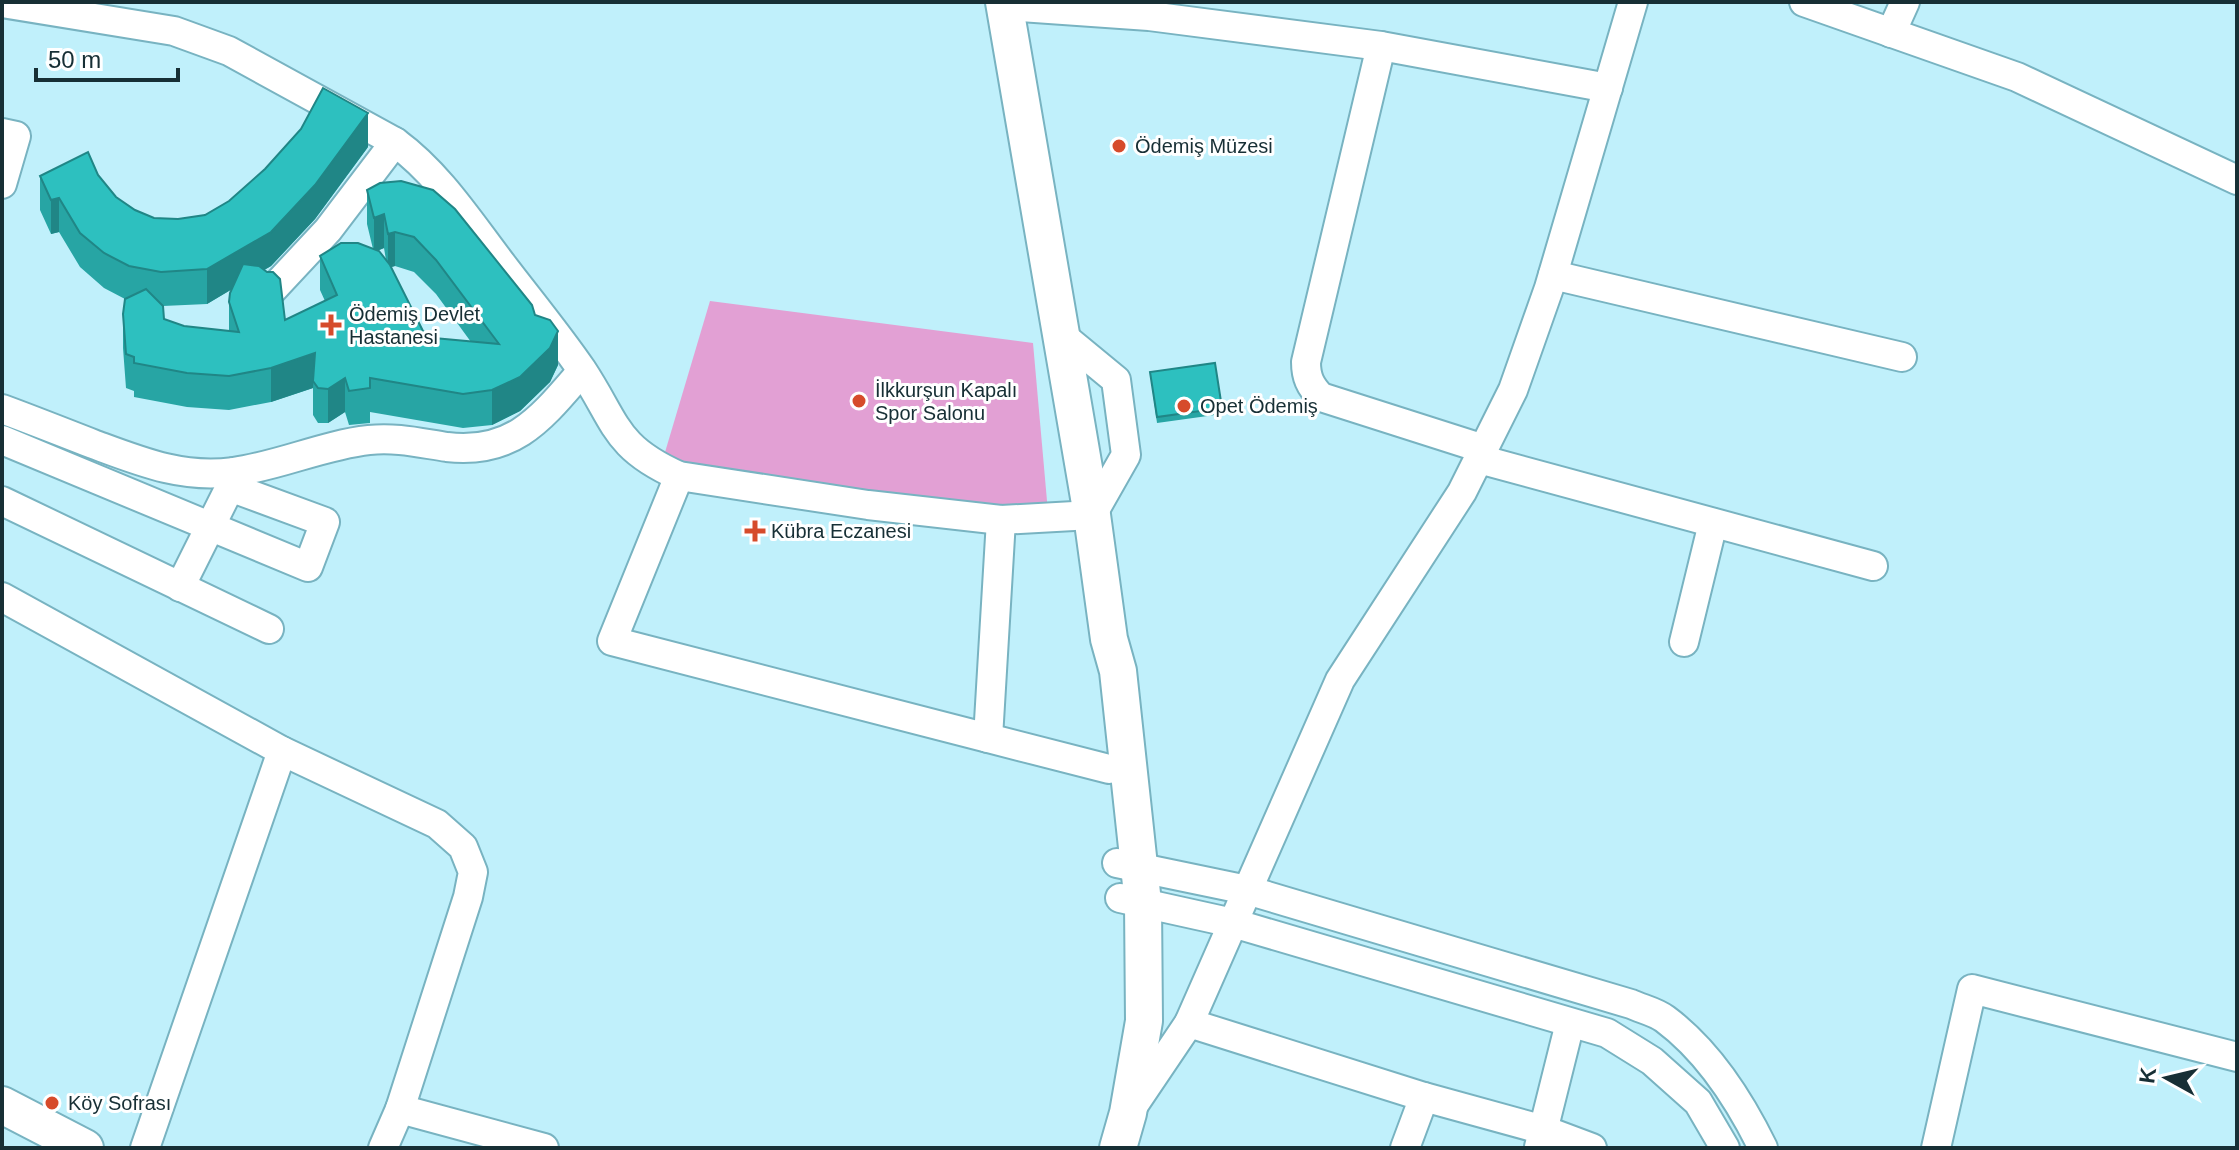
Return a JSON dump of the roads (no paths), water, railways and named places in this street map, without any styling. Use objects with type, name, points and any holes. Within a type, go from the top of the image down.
[{"type":"main road","points":[[1004,4],[1092,515],[1109,639],[1118,671],[1130,883],[1144,1021],[1128,1113],[1118,1148]]},
{"type":"main road","points":[[1096,1148],[1109,1103],[1121,1007],[1130,883],[1109,769],[1101,678],[1109,639]]},
{"type":"main road","points":[[2,1105],[85,1148]]},
{"type":"street","points":[[1128,1113],[1189,1023],[1340,680],[1462,492],[1513,390],[1553,275],[1633,2]]},
{"type":"street","points":[[1804,2],[2017,77],[2237,180]]},
{"type":"street","points":[[1891,33],[1905,2]]},
{"type":"street","points":[[2,3],[174,31],[203,41],[229,51],[395,142],[420,161],[441,184],[582,371],[618,433],[633,450],[654,465],[679,476],[868,505],[1001,520],[1092,515],[1126,455],[1116,380],[1059,333]]},
{"type":"street","points":[[1004,4],[1149,16],[1381,46],[1608,88]]},
{"type":"street","points":[[1381,46],[1306,362],[1309,382],[1321,397],[1481,454],[1713,523],[1873,566]]},
{"type":"street","points":[[2,133],[16,136],[2,184]]},
{"type":"street","points":[[272,290],[328,230],[395,142]]},
{"type":"street","points":[[1553,275],[1902,357]]},
{"type":"street","points":[[180,587],[232,480],[366,440],[399,439],[461,448],[491,444],[536,423],[582,371]]},
{"type":"street","points":[[2,409],[155,467],[232,480],[325,522],[308,567],[2,440]]},
{"type":"street","points":[[679,476],[612,641],[1109,769]]},
{"type":"street","points":[[2,501],[269,629]]},
{"type":"street","points":[[988,738],[1001,520]]},
{"type":"street","points":[[1684,642],[1713,523]]},
{"type":"street","points":[[2,597],[282,751],[437,824],[463,847],[473,872],[468,897],[400,1109],[383,1148]]},
{"type":"street","points":[[145,1148],[282,751]]},
{"type":"street","points":[[1130,883],[1247,890],[1617,999],[1664,1018],[1701,1052],[1719,1075],[1763,1148]]},
{"type":"street","points":[[1130,883],[1233,923],[1607,1033],[1652,1061],[1698,1102],[1725,1148]]},
{"type":"street","points":[[1936,1148],[1972,989],[2237,1057]]},
{"type":"street","points":[[1189,1023],[1424,1097],[1542,1139],[1592,1148]]},
{"type":"street","points":[[1542,1139],[1570,1023]]},
{"type":"street","points":[[1405,1148],[1424,1097]]},
{"type":"street","points":[[400,1109],[544,1148]]},
{"type":"place","name":"Ödemiş Müzesi","points":[[1119,146]]},
{"type":"place","name":"Ödemiş Devlet Hastanesi","points":[[331,325]]},
{"type":"place","name":"İlkkurşun Kapalı Spor Salonu","points":[[859,401]]},
{"type":"place","name":"Opet Ödemiş","points":[[1184,406]]},
{"type":"place","name":"Kübra Eczanesi","points":[[755,531]]},
{"type":"place","name":"Köy Sofrası","points":[[52,1103]]}]
